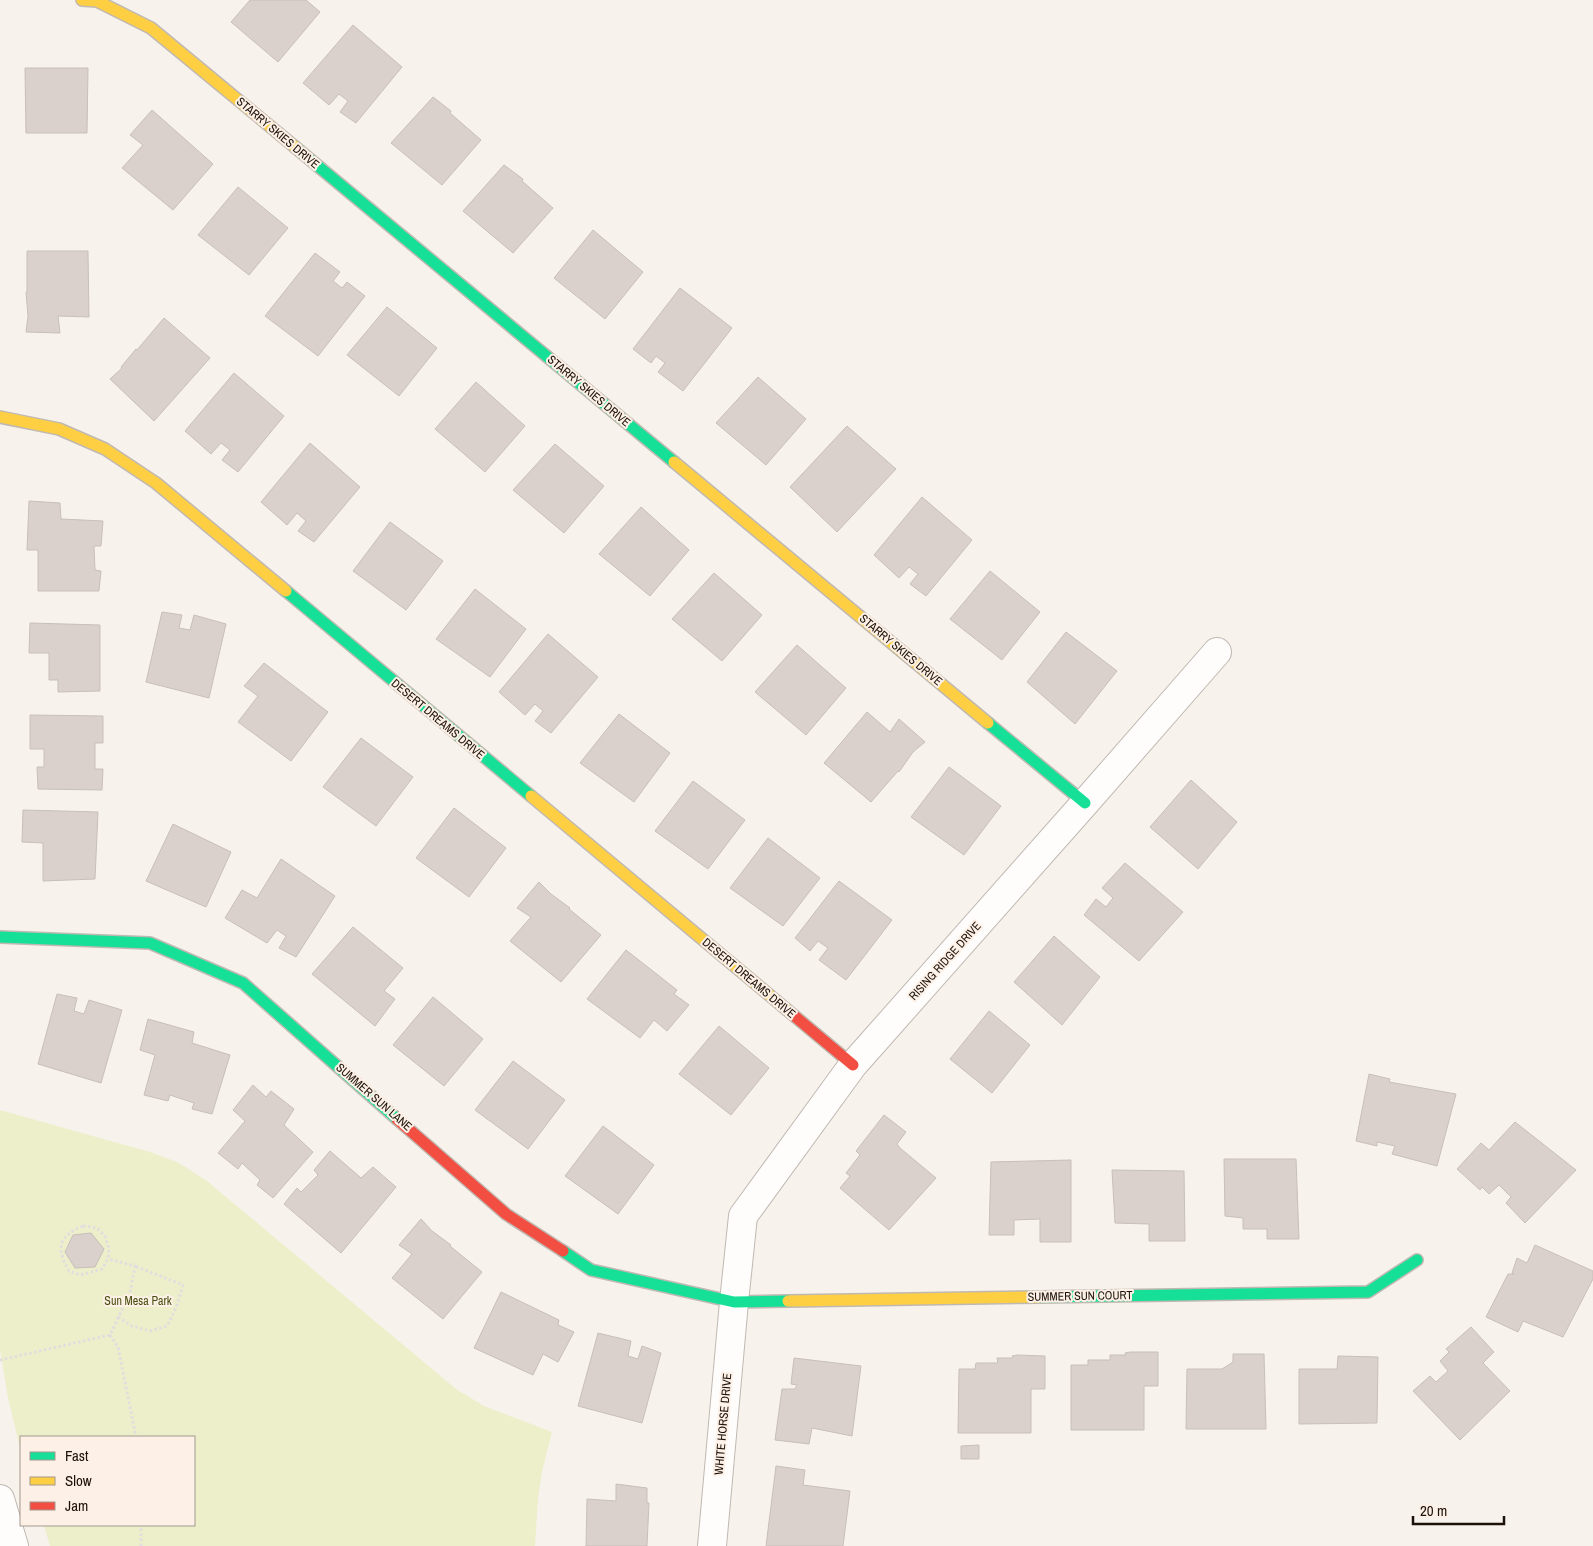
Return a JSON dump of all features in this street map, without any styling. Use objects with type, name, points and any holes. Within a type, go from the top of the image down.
[{"type":"street","name":"STARRY SKIES DRIVE","points":[[82,0],[97,1],[152,28],[1085,803]]},
{"type":"street","name":"DESERT DREAMS DRIVE","points":[[0,417],[59,429],[105,449],[156,483],[852,1065]]},
{"type":"street","name":"RISING RIDGE DRIVE","points":[[734,1302],[743,1216],[852,1065],[1217,652]]},
{"type":"street","name":"SUMMER SUN LANE","points":[[0,937],[150,943],[243,983],[506,1214],[591,1270],[734,1302]]},
{"type":"street","name":"SUMMER SUN COURT","points":[[734,1302],[1368,1292],[1417,1260]]},
{"type":"street","name":"WHITE HORSE DRIVE","points":[[712,1546],[734,1302]]},
{"type":"street","points":[[0,1499],[14,1546]]},
{"type":"path","points":[[83,1226],[97,1228],[106,1236],[109,1249],[108,1260],[102,1269],[80,1274],[69,1271],[62,1258],[61,1243],[70,1231],[83,1226]]},
{"type":"path","points":[[108,1260],[135,1266],[183,1284],[176,1308],[166,1326],[150,1331],[132,1326],[118,1317]]},
{"type":"path","points":[[110,1335],[130,1292],[135,1266]]},
{"type":"path","points":[[0,1360],[110,1335]]},
{"type":"path","points":[[110,1335],[118,1347],[136,1436]]},
{"type":"path","points":[[142,1526],[142,1546]]},
{"type":"green space","name":"Sun Mesa Park","points":[[0,1110],[150,1152],[179,1163],[207,1181],[456,1389],[484,1406],[552,1432],[542,1472],[535,1546],[50,1546],[44,1526],[195,1526],[195,1436],[20,1436],[20,1448],[8,1398],[0,1350]]},
{"type":"building","points":[[250,0],[306,0],[320,12],[278,62],[231,22]]},
{"type":"building","points":[[353,25],[402,67],[356,123],[340,112],[348,101],[339,94],[329,105],[303,83]]},
{"type":"building","points":[[25,68],[88,68],[87,133],[26,133]]},
{"type":"building","points":[[433,97],[451,111],[450,113],[481,140],[442,185],[391,143]]},
{"type":"building","points":[[152,110],[213,164],[173,210],[122,168],[143,145],[130,135]]},
{"type":"building","points":[[504,165],[523,179],[522,181],[553,208],[513,253],[463,211]]},
{"type":"building","points":[[238,187],[288,228],[249,275],[198,235]]},
{"type":"building","points":[[593,230],[643,272],[605,319],[554,278]]},
{"type":"building","points":[[27,251],[88,251],[89,317],[58,316],[60,333],[26,332],[28,316],[26,292]]},
{"type":"building","points":[[315,253],[340,272],[333,281],[342,288],[347,282],[365,296],[318,356],[265,316]]},
{"type":"building","points":[[680,288],[732,328],[683,391],[658,372],[665,363],[656,356],[651,363],[633,349]]},
{"type":"building","points":[[387,307],[437,348],[399,396],[347,355]]},
{"type":"building","points":[[164,318],[210,358],[154,421],[110,379],[122,368],[136,349]]},
{"type":"building","points":[[234,373],[284,416],[238,472],[222,460],[230,450],[221,443],[211,454],[185,431]]},
{"type":"building","points":[[758,377],[806,419],[766,465],[716,423]]},
{"type":"building","points":[[476,382],[525,426],[485,472],[435,429]]},
{"type":"building","points":[[847,426],[896,469],[837,532],[790,487]]},
{"type":"building","points":[[310,443],[360,487],[314,542],[298,531],[306,521],[297,513],[287,525],[261,502]]},
{"type":"building","points":[[555,444],[604,486],[564,533],[513,490]]},
{"type":"building","points":[[922,497],[972,540],[926,596],[910,584],[918,574],[909,567],[899,578],[874,555]]},
{"type":"building","points":[[29,501],[60,503],[61,519],[103,521],[101,546],[94,546],[95,570],[101,571],[99,591],[38,591],[38,550],[27,550]]},
{"type":"building","points":[[641,507],[689,550],[650,596],[599,554]]},
{"type":"building","points":[[390,522],[443,561],[406,610],[353,571]]},
{"type":"building","points":[[990,571],[1040,612],[1002,660],[950,619]]},
{"type":"building","points":[[714,573],[762,615],[722,661],[672,619]]},
{"type":"building","points":[[475,589],[526,629],[490,677],[436,639]]},
{"type":"building","points":[[162,612],[182,615],[179,628],[190,630],[194,615],[226,624],[209,698],[146,682]]},
{"type":"building","points":[[30,623],[100,625],[100,691],[58,692],[58,680],[49,680],[49,653],[29,653]]},
{"type":"building","points":[[1066,632],[1117,671],[1075,724],[1027,682]]},
{"type":"building","points":[[548,634],[598,677],[551,733],[535,721],[543,711],[535,704],[525,715],[499,692]]},
{"type":"building","points":[[797,645],[846,688],[806,735],[755,692]]},
{"type":"building","points":[[264,663],[328,712],[291,761],[238,722],[258,696],[244,686]]},
{"type":"building","points":[[867,712],[890,732],[899,719],[925,742],[913,752],[899,772],[871,802],[824,763]]},
{"type":"building","points":[[619,714],[670,753],[634,802],[580,763]]},
{"type":"building","points":[[30,715],[103,716],[103,743],[95,743],[95,769],[103,769],[102,790],[38,789],[37,767],[44,767],[44,749],[30,749]]},
{"type":"building","points":[[361,738],[413,777],[376,826],[323,787]]},
{"type":"building","points":[[949,767],[1001,806],[964,855],[911,817]]},
{"type":"building","points":[[1191,780],[1237,822],[1198,869],[1150,827]]},
{"type":"building","points":[[693,781],[745,820],[708,869],[655,831]]},
{"type":"building","points":[[454,808],[506,848],[469,897],[416,858]]},
{"type":"building","points":[[23,810],[98,812],[95,879],[43,881],[43,843],[22,842]]},
{"type":"building","points":[[173,824],[231,852],[206,907],[146,881]]},
{"type":"building","points":[[768,838],[820,878],[783,926],[730,888]]},
{"type":"building","points":[[281,859],[335,896],[296,957],[279,948],[286,936],[277,930],[267,943],[225,918],[242,890],[257,898]]},
{"type":"building","points":[[1125,863],[1183,912],[1139,961],[1084,915],[1096,899],[1106,907],[1113,898],[1102,888]]},
{"type":"building","points":[[839,881],[892,920],[846,980],[819,960],[828,948],[818,941],[810,951],[795,938]]},
{"type":"building","points":[[539,882],[601,935],[561,982],[510,941],[531,917],[517,908]]},
{"type":"building","points":[[353,927],[403,968],[384,991],[395,999],[375,1026],[312,974]]},
{"type":"building","points":[[1054,936],[1100,977],[1062,1025],[1014,982]]},
{"type":"building","points":[[626,950],[677,990],[674,994],[689,1005],[667,1031],[654,1020],[640,1038],[587,999]]},
{"type":"building","points":[[57,994],[77,998],[74,1011],[84,1014],[89,1000],[122,1010],[101,1083],[38,1064]]},
{"type":"building","points":[[433,997],[483,1039],[444,1086],[393,1045]]},
{"type":"building","points":[[989,1011],[1030,1045],[992,1093],[950,1059]]},
{"type":"building","points":[[148,1019],[194,1032],[192,1043],[230,1055],[212,1114],[192,1109],[194,1103],[170,1095],[168,1101],[144,1095],[155,1055],[140,1050]]},
{"type":"building","points":[[719,1026],[769,1068],[731,1115],[679,1074]]},
{"type":"building","points":[[513,1061],[565,1100],[528,1149],[475,1110]]},
{"type":"building","points":[[1369,1074],[1390,1079],[1389,1082],[1456,1094],[1437,1166],[1392,1154],[1395,1146],[1377,1142],[1377,1146],[1356,1141]]},
{"type":"building","points":[[253,1085],[266,1097],[271,1091],[294,1109],[284,1125],[313,1152],[273,1198],[257,1185],[260,1180],[242,1163],[238,1169],[218,1153],[245,1121],[233,1110]]},
{"type":"building","points":[[884,1115],[906,1132],[897,1144],[900,1148],[936,1178],[889,1230],[840,1188],[850,1176],[846,1173],[860,1155],[856,1151]]},
{"type":"building","points":[[1515,1122],[1576,1170],[1525,1223],[1506,1203],[1511,1197],[1499,1185],[1489,1194],[1482,1187],[1480,1190],[1457,1169],[1481,1143],[1489,1150]]},
{"type":"building","points":[[603,1126],[654,1165],[618,1214],[565,1176]]},
{"type":"building","points":[[330,1151],[361,1178],[373,1167],[396,1187],[341,1253],[284,1204],[297,1188],[301,1192],[318,1175],[314,1170]]},
{"type":"building","points":[[1224,1159],[1296,1159],[1299,1239],[1267,1239],[1267,1229],[1243,1229],[1243,1218],[1225,1216]]},
{"type":"building","points":[[1071,1160],[1071,1242],[1040,1242],[1040,1219],[1014,1220],[1014,1235],[989,1235],[991,1162]]},
{"type":"building","points":[[1112,1170],[1184,1171],[1185,1241],[1149,1241],[1149,1224],[1115,1223]]},
{"type":"building","points":[[421,1219],[432,1231],[482,1272],[443,1319],[392,1278],[412,1254],[399,1245]]},
{"type":"building","points":[[91,1233],[104,1249],[95,1267],[75,1268],[65,1252],[73,1235]]},
{"type":"building","points":[[1535,1245],[1593,1271],[1593,1279],[1563,1337],[1523,1321],[1518,1332],[1486,1317],[1508,1274],[1514,1274],[1512,1273],[1517,1258],[1527,1263]]},
{"type":"building","points":[[501,1292],[559,1320],[558,1325],[574,1332],[558,1362],[543,1354],[533,1375],[474,1348]]},
{"type":"building","points":[[1471,1327],[1494,1352],[1483,1363],[1510,1391],[1460,1440],[1413,1391],[1430,1376],[1436,1382],[1448,1371],[1440,1361],[1449,1352],[1446,1349]]},
{"type":"building","points":[[598,1333],[631,1341],[628,1356],[638,1359],[642,1346],[661,1353],[642,1423],[578,1406]]},
{"type":"building","points":[[1158,1352],[1158,1386],[1144,1386],[1144,1430],[1071,1430],[1071,1365],[1088,1365],[1088,1360],[1110,1360],[1110,1355],[1126,1355],[1125,1353]]},
{"type":"building","points":[[1233,1354],[1264,1354],[1266,1429],[1186,1429],[1187,1369],[1222,1369],[1233,1362]]},
{"type":"building","points":[[1012,1356],[1045,1356],[1045,1389],[1031,1389],[1031,1433],[958,1433],[959,1369],[975,1369],[976,1363],[998,1363],[997,1358],[1013,1358]]},
{"type":"building","points":[[1338,1356],[1378,1357],[1377,1423],[1299,1424],[1299,1369],[1337,1369]]},
{"type":"building","points":[[794,1358],[861,1366],[852,1436],[812,1428],[809,1444],[775,1440],[782,1389],[795,1389],[797,1385],[791,1384]]},
{"type":"building","points":[[979,1445],[979,1459],[961,1459],[961,1446]]},
{"type":"building","points":[[776,1466],[805,1470],[803,1485],[850,1491],[843,1546],[766,1546]]},
{"type":"building","points":[[616,1484],[647,1488],[647,1503],[649,1503],[647,1546],[586,1546],[587,1499],[616,1501]]},
{"type":"traffic: fast","points":[[295,147],[674,462]]},
{"type":"traffic: fast","points":[[286,591],[531,796]]},
{"type":"traffic: fast","points":[[988,723],[1085,803]]},
{"type":"traffic: fast","points":[[0,937],[150,943],[243,983],[397,1119]]},
{"type":"traffic: fast","points":[[563,1251],[591,1270],[734,1302],[788,1301]]},
{"type":"traffic: fast","points":[[1039,1297],[1368,1292],[1417,1260]]},
{"type":"traffic: slow","points":[[82,0],[97,1],[151,28],[295,147]]},
{"type":"traffic: slow","points":[[0,417],[59,429],[105,449],[156,483],[286,591]]},
{"type":"traffic: slow","points":[[674,462],[988,723]]},
{"type":"traffic: slow","points":[[531,796],[792,1014]]},
{"type":"traffic: slow","points":[[788,1301],[1039,1297]]},
{"type":"traffic: jam","points":[[792,1014],[853,1065]]},
{"type":"traffic: jam","points":[[397,1119],[506,1214],[563,1251]]}]
